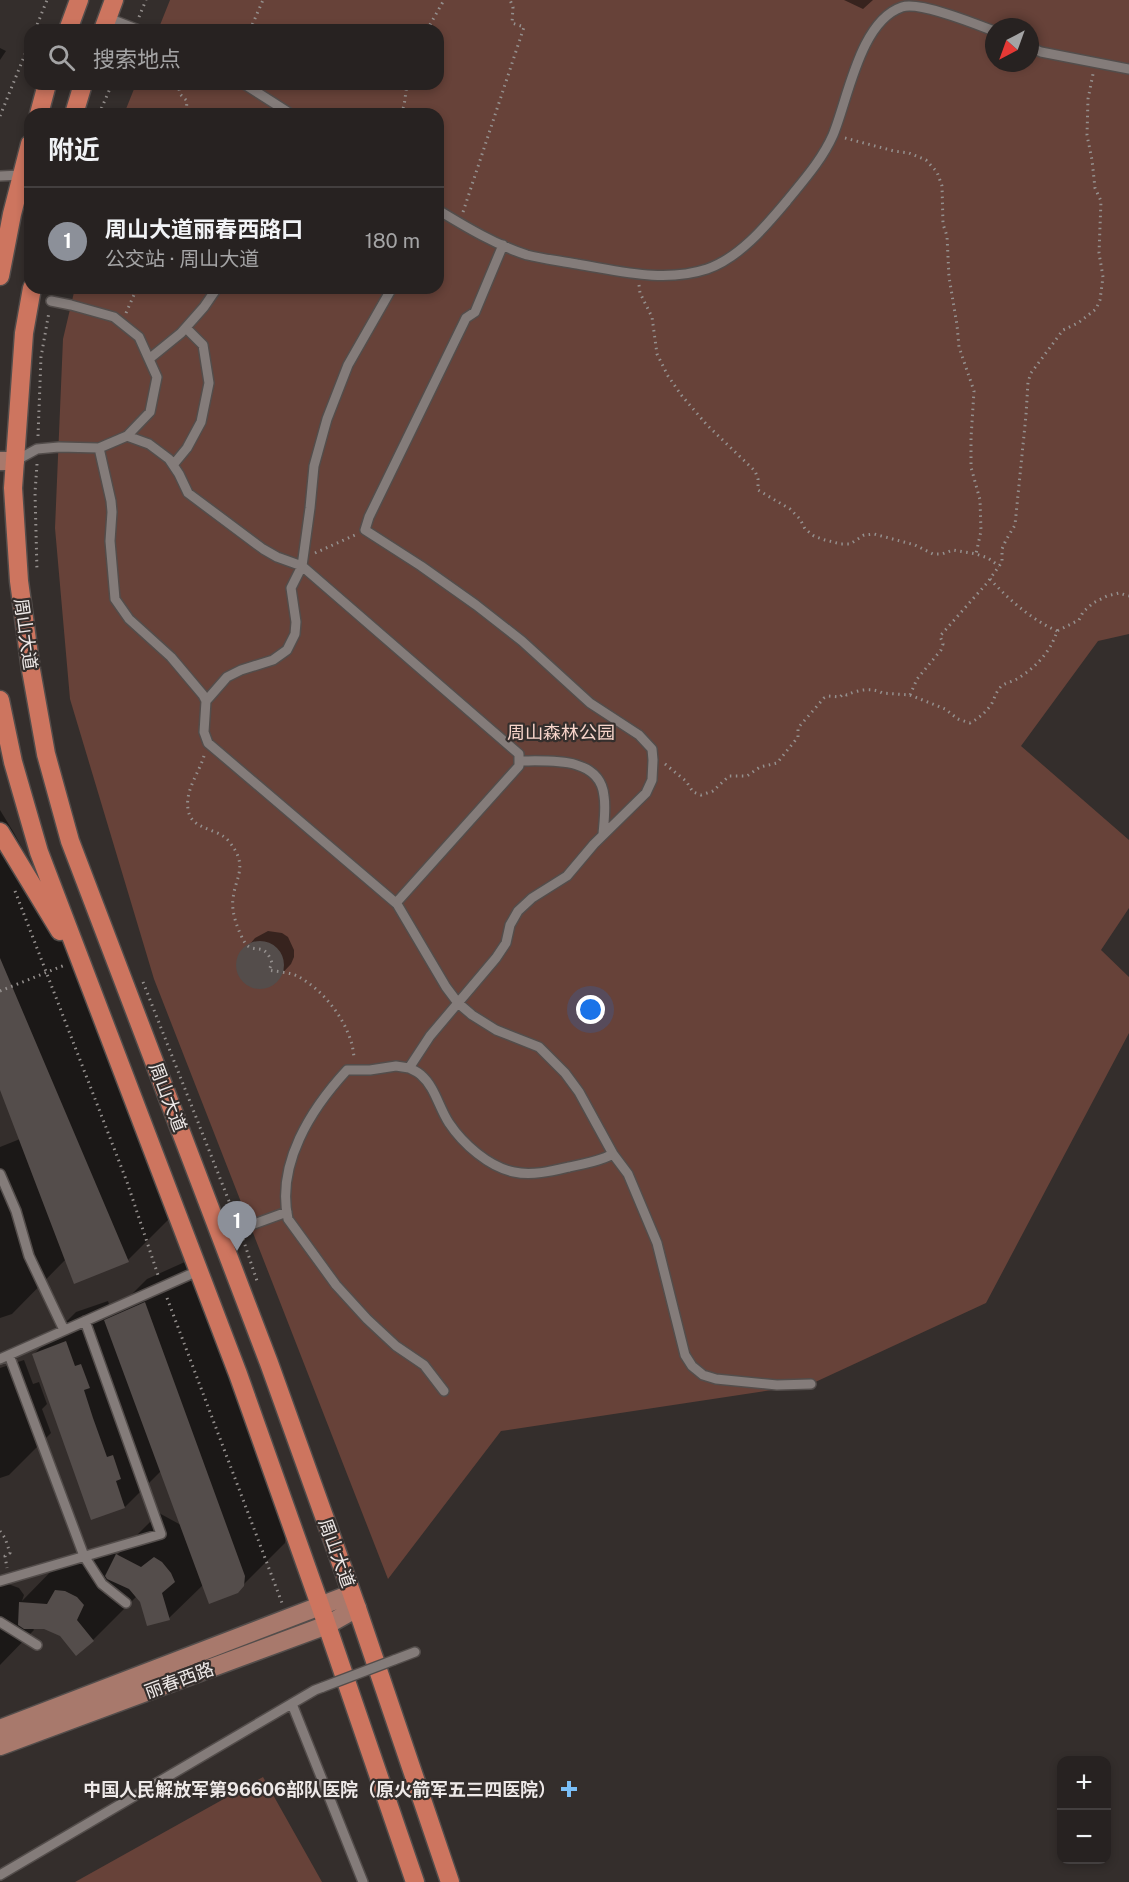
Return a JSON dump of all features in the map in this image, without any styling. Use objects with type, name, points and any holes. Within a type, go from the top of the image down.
[{"type":"main road","points":[[70,24],[79,0]]},
{"type":"main road","points":[[105,24],[114,0]]},
{"type":"main road","points":[[41,108],[45,90]]},
{"type":"main road","points":[[76,108],[80,90]]},
{"type":"main road","points":[[0,276],[24,165]]},
{"type":"main road","points":[[0,209],[21,175]]},
{"type":"main road","name":"周山大道","points":[[31,294],[8,461],[7,487],[31,670],[46,754],[70,841],[269,1363],[354,1601],[450,1882]]},
{"type":"main road","name":"周山大道","points":[[0,699],[13,762],[39,852],[242,1385],[415,1882]]},
{"type":"main road","points":[[0,832],[81,965]]},
{"type":"main road","name":"丽春西路","points":[[0,1728],[320,1605],[354,1601]]},
{"type":"main road","name":"丽春西路","points":[[0,1746],[327,1624],[354,1601]]},
{"type":"lane","points":[[444,213],[503,245],[529,255],[640,275],[680,276],[709,268],[734,254],[756,235],[820,160],[834,132],[852,76],[867,42],[886,16],[904,6],[940,11],[985,27]]},
{"type":"lane","points":[[1039,51],[1129,69]]},
{"type":"lane","points":[[252,90],[275,108]]},
{"type":"lane","points":[[0,176],[21,175]]},
{"type":"lane","points":[[409,1068],[429,1036],[485,973],[506,943],[510,925],[518,911],[532,898],[567,876],[603,834],[646,793],[652,780],[652,749],[639,735],[590,703],[522,641],[476,605],[421,566],[364,530],[466,318],[475,312],[503,245]]},
{"type":"lane","points":[[149,359],[186,328],[213,294]]},
{"type":"lane","points":[[389,294],[348,365],[327,419],[314,466],[302,566],[291,588],[296,622],[295,634],[286,650],[273,660],[227,677],[206,701],[204,732],[207,743],[396,903],[458,1003],[496,1030],[539,1047],[552,1058],[579,1092],[613,1154],[628,1174],[657,1243],[685,1355],[692,1366],[703,1375],[716,1378],[777,1385],[811,1384]]},
{"type":"lane","points":[[8,461],[37,449],[99,448],[127,436],[150,412],[157,377],[139,337],[114,317],[51,301]]},
{"type":"lane","points":[[173,465],[188,448],[201,422],[209,382],[203,345],[186,328]]},
{"type":"lane","points":[[127,436],[149,444],[169,459],[188,493],[263,549],[302,566],[519,754],[519,766],[396,903]]},
{"type":"lane","points":[[99,448],[111,501],[110,541],[115,599],[129,619],[171,657],[206,701]]},
{"type":"lane","points":[[519,761],[556,761],[584,767],[600,782],[604,796],[603,834]]},
{"type":"lane","points":[[444,1391],[423,1365],[396,1346],[336,1285],[288,1219],[288,1179],[294,1151],[306,1124],[334,1084],[347,1070],[370,1070],[396,1066],[409,1068],[421,1074],[449,1124],[463,1140],[500,1168],[515,1173],[531,1173],[580,1165],[613,1154]]},
{"type":"lane","points":[[0,1174],[16,1210],[29,1256],[64,1330]]},
{"type":"lane","points":[[240,1229],[287,1212]]},
{"type":"lane","points":[[126,1603],[102,1584],[84,1556],[4,1357],[198,1271]]},
{"type":"lane","points":[[0,1581],[161,1534],[85,1321]]},
{"type":"lane","points":[[0,1622],[37,1645]]},
{"type":"lane","points":[[0,1875],[323,1687],[415,1652]]},
{"type":"lane","points":[[292,1704],[363,1882]]},
{"type":"path","points":[[37,24],[47,0]]},
{"type":"path","points":[[139,24],[146,0]]},
{"type":"path","points":[[253,24],[263,0]]},
{"type":"path","points":[[430,24],[444,0]]},
{"type":"path","points":[[460,222],[524,27],[512,23],[513,7],[510,0]]},
{"type":"path","points":[[0,116],[24,57]]},
{"type":"path","points":[[910,695],[917,680],[941,650],[944,644],[940,636],[1002,562],[1005,540],[1015,525],[1028,382],[1031,373],[1063,330],[1078,323],[1096,309],[1100,300],[1103,277],[1099,253],[1101,201],[1095,188],[1086,119],[1096,63]]},
{"type":"path","points":[[102,108],[109,90]]},
{"type":"path","points":[[179,90],[187,101],[186,108]]},
{"type":"path","points":[[403,108],[406,90]]},
{"type":"path","points":[[834,132],[852,140],[909,153],[926,160],[937,172],[942,186],[943,224],[947,236],[949,277],[959,347],[974,392],[971,467],[980,500],[981,531],[976,554]]},
{"type":"path","points":[[640,275],[639,293],[652,317],[657,354],[661,365],[682,396],[707,425],[755,471],[758,490],[790,509],[800,519],[805,529],[814,536],[841,544],[850,544],[864,535],[874,534],[915,545],[933,554],[942,555],[953,550],[976,554],[988,558],[999,566]]},
{"type":"path","points":[[122,323],[134,294]]},
{"type":"path","points":[[37,573],[35,493],[41,357],[51,301]]},
{"type":"path","points":[[302,566],[309,556],[364,530]]},
{"type":"path","points":[[989,578],[1003,594],[1028,615],[1057,631]]},
{"type":"path","points":[[652,749],[667,766],[686,781],[693,792],[700,795],[713,791],[729,776],[747,776],[760,766],[777,764],[798,737],[798,728],[828,696],[840,697],[843,694],[870,689],[882,693],[910,695],[945,709],[958,719],[970,723],[982,716],[1003,685],[1018,679],[1046,654],[1057,631],[1079,620],[1083,612],[1093,603],[1107,596],[1119,593],[1129,596]]},
{"type":"path","points":[[207,743],[204,759],[190,790],[188,809],[193,820],[223,836],[234,849],[241,865],[233,899],[233,912],[238,928],[247,945],[269,954],[272,963],[269,970],[296,976],[325,997],[339,1015],[347,1033],[354,1054],[354,1069]]},
{"type":"path","points":[[12,883],[128,1182],[162,1287],[288,1618]]},
{"type":"path","points":[[0,991],[47,972],[81,965]]},
{"type":"path","points":[[141,976],[240,1229],[259,1286]]},
{"type":"path","points":[[0,1531],[10,1553],[5,1556],[8,1570],[0,1573]]},
{"type":"green space","name":"周山森林公园","points":[[170,0],[1129,0],[1129,634],[1098,641],[1021,746],[1129,840],[1129,908],[1101,950],[1129,977],[1129,1033],[986,1303],[811,1384],[501,1431],[388,1579],[154,979],[70,699],[55,528],[63,339],[74,294],[444,294],[444,108],[126,108],[134,90],[444,90],[444,24],[160,24]]},
{"type":"green space","points":[[263,1777],[322,1882],[75,1882]]},
{"type":"building","points":[[260,941],[277,948],[284,965],[277,982],[260,989],[243,982],[236,965],[243,948]]},
{"type":"building","points":[[0,958],[129,1262],[74,1284],[0,1090]]},
{"type":"building","points":[[145,1302],[245,1576],[244,1586],[238,1593],[209,1604],[104,1320]]},
{"type":"building","points":[[66,1341],[75,1366],[81,1364],[90,1388],[84,1390],[93,1418],[107,1457],[113,1455],[121,1479],[116,1481],[125,1508],[91,1520],[32,1354]]},
{"type":"building","points":[[116,1554],[141,1567],[154,1557],[162,1562],[171,1573],[175,1582],[162,1593],[170,1620],[147,1626],[140,1602],[129,1589],[107,1579],[105,1576]]},
{"type":"building","points":[[55,1590],[65,1591],[77,1597],[84,1605],[77,1620],[94,1641],[76,1656],[60,1636],[44,1629],[24,1629],[18,1625],[19,1602],[47,1604]]},
{"type":"place","name":"周山大道丽春西路口","points":[[237,1251]]},
{"type":"place","name":"中国人民解放军第96606部队医院（原火箭军五三四医院）","points":[[569,1789]]}]
